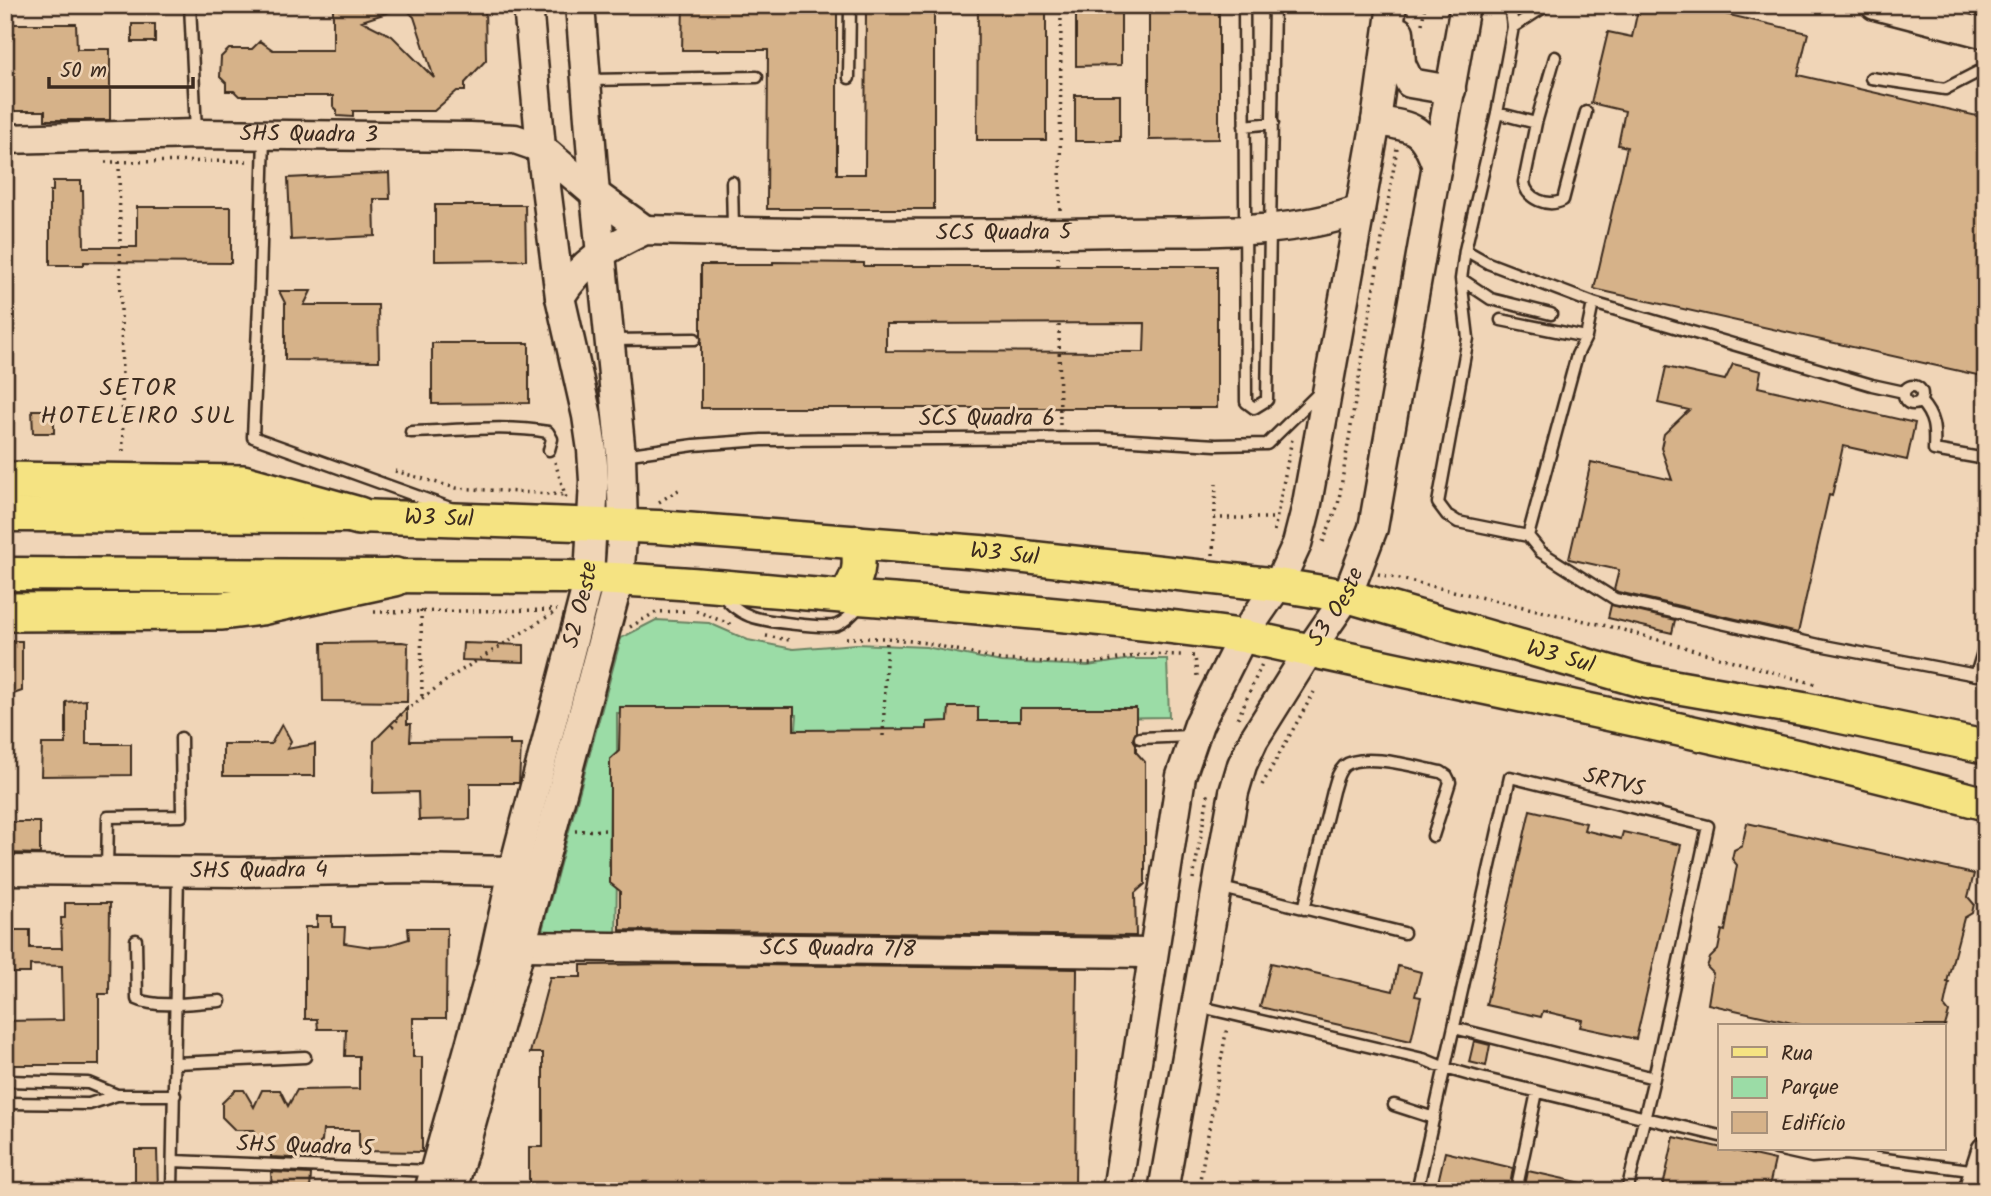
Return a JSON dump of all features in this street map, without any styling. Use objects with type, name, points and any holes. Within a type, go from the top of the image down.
[{"type":"highway","points":[[5,481],[243,484],[359,516]]},
{"type":"highway","points":[[5,611],[222,611],[261,606],[395,577]]},
{"type":"main road","name":"S2 Oeste","points":[[439,1184],[521,946],[591,578],[588,518],[594,481],[587,416],[560,297],[541,148],[528,5]]},
{"type":"main road","name":"S2 Oeste","points":[[580,5],[595,194],[621,455],[588,518]]},
{"type":"main road","points":[[1393,5],[1399,33],[1401,64],[1410,83],[1451,90]]},
{"type":"main road","points":[[1117,1191],[1181,776],[1195,736],[1243,636],[1278,585],[1297,544],[1306,509],[1376,121],[1393,5]]},
{"type":"main road","name":"S3 Oeste","points":[[1163,1191],[1234,792],[1242,765],[1254,739],[1353,583],[1373,528],[1465,5]]},
{"type":"main road","points":[[1875,5],[1986,34]]},
{"type":"main road","points":[[1376,121],[1401,124],[1421,134],[1430,146],[1437,167]]},
{"type":"main road","name":"SHS Quadra 3","points":[[5,139],[196,134],[264,148],[470,137],[515,139],[541,148],[595,194]]},
{"type":"main road","points":[[595,194],[645,230]]},
{"type":"main road","name":"SCS Quadra 5","points":[[560,297],[579,272],[602,251],[645,230],[1058,233],[1258,229],[1311,224],[1360,210]]},
{"type":"main road","name":"W3 Sul","points":[[5,515],[359,516],[485,520],[588,518],[981,552],[1278,585],[1353,583],[1642,681],[1803,709],[1986,747]]},
{"type":"main road","points":[[856,597],[856,579],[860,567],[857,542]]},
{"type":"main road","name":"W3 Sul","points":[[5,574],[591,578],[713,584],[991,607],[1243,636],[1722,739],[1985,802]]},
{"type":"main road","name":"S2 Oeste","points":[[439,1184],[513,871],[591,578]]},
{"type":"main road","points":[[1722,739],[1719,732],[1721,724],[1728,715],[1735,712],[1803,709]]},
{"type":"main road","name":"SHS Quadra 4","points":[[5,870],[513,871]]},
{"type":"main road","name":"SCS Quadra 7/8","points":[[521,946],[1153,953]]},
{"type":"lane","points":[[190,5],[196,134]]},
{"type":"lane","points":[[849,78],[850,5]]},
{"type":"lane","points":[[1244,5],[1244,125],[1258,229],[1267,400],[1254,408],[1246,402],[1258,229],[1273,123],[1274,5]]},
{"type":"lane","points":[[1510,5],[1513,27],[1461,279],[1468,338],[1438,503],[1447,516],[1458,522],[1528,536],[1541,552],[1615,599],[1819,645],[1976,675],[1986,642]]},
{"type":"lane","points":[[1513,27],[1547,5]]},
{"type":"lane","points":[[1555,57],[1536,123],[1524,182],[1525,192],[1531,198],[1556,203],[1563,200],[1586,112]]},
{"type":"lane","points":[[1871,78],[1945,89],[1980,71],[1986,72]]},
{"type":"lane","points":[[586,80],[757,77]]},
{"type":"lane","points":[[1497,113],[1536,123]]},
{"type":"lane","points":[[1244,125],[1273,123]]},
{"type":"lane","points":[[264,148],[253,437],[485,520]]},
{"type":"lane","points":[[732,182],[733,232]]},
{"type":"lane","points":[[1465,250],[1488,263],[1593,303],[1872,385],[1905,392],[1908,387],[1917,386],[1922,393],[1920,401],[1930,412],[1935,427],[1934,450],[1986,459]]},
{"type":"lane","points":[[1461,279],[1491,299],[1551,314]]},
{"type":"lane","points":[[1528,536],[1577,355],[1586,337],[1593,303]]},
{"type":"lane","points":[[1501,320],[1586,337]]},
{"type":"lane","points":[[610,340],[695,339]]},
{"type":"lane","name":"SCS Quadra 6","points":[[621,455],[694,445],[762,440],[1060,438],[1267,444],[1297,412],[1329,384]]},
{"type":"lane","points":[[411,432],[514,429],[541,431],[548,432],[552,439],[549,450]]},
{"type":"lane","points":[[1140,738],[1195,736]]},
{"type":"lane","points":[[107,870],[108,817],[182,816],[181,738]]},
{"type":"lane","points":[[1304,909],[1333,791],[1339,773],[1347,764],[1361,760],[1385,762],[1441,772],[1447,776],[1450,782],[1433,836]]},
{"type":"lane","name":"SRTVS","points":[[1417,1191],[1510,777],[1709,826],[1627,1191]]},
{"type":"lane","points":[[172,1191],[178,872]]},
{"type":"lane","points":[[1218,887],[1404,933]]},
{"type":"lane","points":[[136,940],[137,999],[143,1002],[176,1003],[220,1001]]},
{"type":"lane","points":[[1197,1006],[1423,1059],[1445,1068],[1537,1092],[1718,1136]]},
{"type":"lane","points":[[1454,1028],[1654,1078]]},
{"type":"lane","points":[[176,1063],[305,1057]]},
{"type":"lane","points":[[5,1082],[88,1083],[117,1095]]},
{"type":"lane","points":[[1516,1191],[1537,1092]]},
{"type":"lane","points":[[5,1103],[89,1104],[117,1095],[175,1095]]},
{"type":"lane","points":[[1394,1105],[1434,1118]]},
{"type":"lane","points":[[1780,1150],[1812,1157],[1846,1154],[1979,1171]]},
{"type":"lane","name":"SHS Quadra 5","points":[[173,1161],[439,1184]]},
{"type":"path","points":[[1058,233],[1061,5]]},
{"type":"path","points":[[94,162],[264,148]]},
{"type":"path","points":[[119,162],[123,467]]},
{"type":"path","points":[[1059,325],[1060,438]]},
{"type":"path","points":[[549,450],[588,518]]},
{"type":"path","points":[[387,469],[456,488],[588,518]]},
{"type":"path","points":[[1212,578],[1216,484]]},
{"type":"path","points":[[1214,518],[1277,518]]},
{"type":"path","points":[[392,727],[403,712],[454,675],[550,617],[591,578]]},
{"type":"path","points":[[1353,583],[1616,628],[1828,687]]},
{"type":"path","points":[[421,610],[422,698]]},
{"type":"path","points":[[883,736],[887,638],[926,643],[1001,660],[1089,664],[1146,654],[1195,656],[1197,677]]},
{"type":"path","points":[[1256,794],[1314,692]]},
{"type":"path","points":[[1198,1191],[1227,1027],[1231,1025],[1233,1014]]},
{"type":"green space","points":[[656,620],[709,623],[748,640],[793,649],[856,644],[926,647],[1001,662],[1088,666],[1131,659],[1167,659],[1169,717],[1026,719],[1009,741],[808,737],[796,728],[797,715],[617,713],[617,770],[610,780],[609,866],[617,874],[616,942],[539,942],[621,638]]},
{"type":"building","points":[[333,5],[402,5],[485,5],[486,60],[465,83],[465,91],[457,91],[434,111],[353,111],[353,117],[337,116],[333,96],[239,96],[234,91],[226,91],[226,83],[220,77],[221,57],[229,49],[252,49],[260,41],[273,50],[333,50]],"holes":[[[402,5],[414,17],[434,78],[392,36],[362,21],[402,8]]]},
{"type":"building","points":[[683,5],[837,5],[837,174],[865,174],[866,5],[934,5],[934,209],[767,209],[768,50],[682,50]]},
{"type":"building","points":[[978,5],[1046,5],[1046,140],[977,140]]},
{"type":"building","points":[[1076,5],[1121,5],[1121,65],[1076,66]]},
{"type":"building","points":[[1149,5],[1219,5],[1219,139],[1149,140]]},
{"type":"building","points":[[1639,5],[1686,5],[1808,33],[1798,75],[1986,118],[1986,377],[1594,289],[1627,147],[1618,145],[1625,111],[1591,103],[1608,32],[1632,37]]},
{"type":"building","points":[[13,24],[76,24],[77,49],[110,49],[110,120],[45,120],[45,111],[5,111],[5,40],[13,40]]},
{"type":"building","points":[[132,24],[155,24],[155,42],[132,42]]},
{"type":"building","points":[[1075,95],[1120,95],[1120,141],[1075,141]]},
{"type":"building","points":[[389,173],[390,199],[374,199],[375,236],[291,240],[288,178]]},
{"type":"building","points":[[53,181],[81,181],[84,247],[137,247],[137,207],[231,207],[231,263],[84,262],[84,265],[50,265],[50,191],[53,191]]},
{"type":"building","points":[[435,205],[525,205],[526,260],[435,261]]},
{"type":"building","points":[[773,262],[864,263],[864,266],[1217,266],[1217,408],[701,408],[701,265],[773,265]],"holes":[[[1145,323],[1144,352],[886,351],[886,324]]]},
{"type":"building","points":[[279,291],[311,291],[304,305],[378,305],[379,361],[285,360],[285,303]]},
{"type":"building","points":[[432,343],[529,343],[529,403],[432,404]]},
{"type":"building","points":[[1733,364],[1761,371],[1758,387],[1915,423],[1907,460],[1843,446],[1832,496],[1829,495],[1798,633],[1618,592],[1614,590],[1619,570],[1569,559],[1591,462],[1672,480],[1661,448],[1664,434],[1689,410],[1658,403],[1666,367],[1725,380]]},
{"type":"building","points":[[32,410],[54,410],[54,433],[33,433]]},
{"type":"building","points":[[1611,605],[1675,620],[1672,633],[1608,618]]},
{"type":"building","points":[[5,641],[22,641],[22,691],[5,697]]},
{"type":"building","points":[[322,643],[408,643],[407,702],[323,701]]},
{"type":"building","points":[[463,643],[524,645],[524,662],[462,660]]},
{"type":"building","points":[[86,700],[86,744],[131,744],[131,775],[41,776],[42,744],[66,744],[66,702]]},
{"type":"building","points":[[620,707],[794,707],[794,730],[927,729],[927,722],[948,721],[949,707],[978,707],[978,721],[1020,721],[1020,708],[1136,708],[1136,732],[1133,739],[1136,752],[1145,762],[1145,884],[1135,893],[1136,936],[620,930],[620,891],[610,883],[610,759],[619,751]]},
{"type":"building","points":[[407,708],[407,724],[411,724],[410,741],[510,740],[510,745],[521,745],[519,783],[470,783],[470,819],[419,820],[418,792],[373,793],[374,741]]},
{"type":"building","points":[[282,724],[291,741],[287,749],[315,744],[315,776],[223,776],[223,744],[271,744]]},
{"type":"building","points":[[1530,810],[1586,823],[1584,830],[1621,839],[1623,832],[1681,845],[1636,1039],[1580,1027],[1582,1020],[1543,1011],[1541,1017],[1486,1005]]},
{"type":"building","points":[[5,822],[40,822],[40,854],[5,853]]},
{"type":"building","points":[[1747,823],[1974,874],[1968,897],[1974,904],[1972,913],[1964,918],[1947,982],[1944,1006],[1949,1012],[1946,1024],[1797,1024],[1708,1004],[1713,973],[1707,967],[1710,958],[1718,950],[1722,930],[1725,931],[1737,865],[1732,859],[1734,850],[1742,846]]},
{"type":"building","points":[[65,903],[110,903],[109,994],[99,994],[99,1065],[5,1065],[5,1021],[63,1020],[62,966],[30,965],[30,973],[5,973],[5,930],[30,930],[30,948],[62,948],[61,918],[65,918]]},
{"type":"building","points":[[317,916],[332,916],[332,927],[345,927],[344,943],[371,947],[386,946],[409,939],[408,928],[447,928],[446,1018],[413,1018],[413,1057],[422,1057],[422,1152],[359,1151],[359,1130],[323,1130],[322,1141],[311,1153],[311,1159],[271,1157],[271,1142],[254,1142],[254,1130],[235,1130],[222,1117],[222,1103],[235,1090],[244,1090],[254,1107],[262,1090],[280,1090],[288,1106],[297,1090],[359,1089],[359,1056],[345,1056],[346,1029],[318,1029],[317,1019],[305,1019],[305,927],[317,927]]},
{"type":"building","points":[[1271,963],[1393,991],[1398,966],[1421,972],[1415,996],[1421,997],[1411,1041],[1260,1007]]},
{"type":"building","points":[[581,965],[1077,969],[1075,1191],[529,1191],[529,1147],[543,1147],[543,1053],[530,1053],[550,977],[581,977]]},
{"type":"building","points":[[1474,1041],[1490,1045],[1486,1066],[1469,1062]]},
{"type":"building","points":[[1674,1137],[1718,1147],[1718,1150],[1731,1150],[1775,1160],[1768,1191],[1662,1191]]},
{"type":"building","points":[[135,1150],[157,1150],[158,1191],[135,1191]]},
{"type":"building","points":[[1445,1152],[1513,1168],[1509,1191],[1436,1191]]},
{"type":"building","points":[[1528,1171],[1587,1184],[1586,1191],[1524,1191]]},
{"type":"building","points":[[271,1172],[311,1174],[310,1191],[272,1191]]},
{"type":"district","name":"SETOR HOTELEIRO SUL","points":[[139,402]]}]
